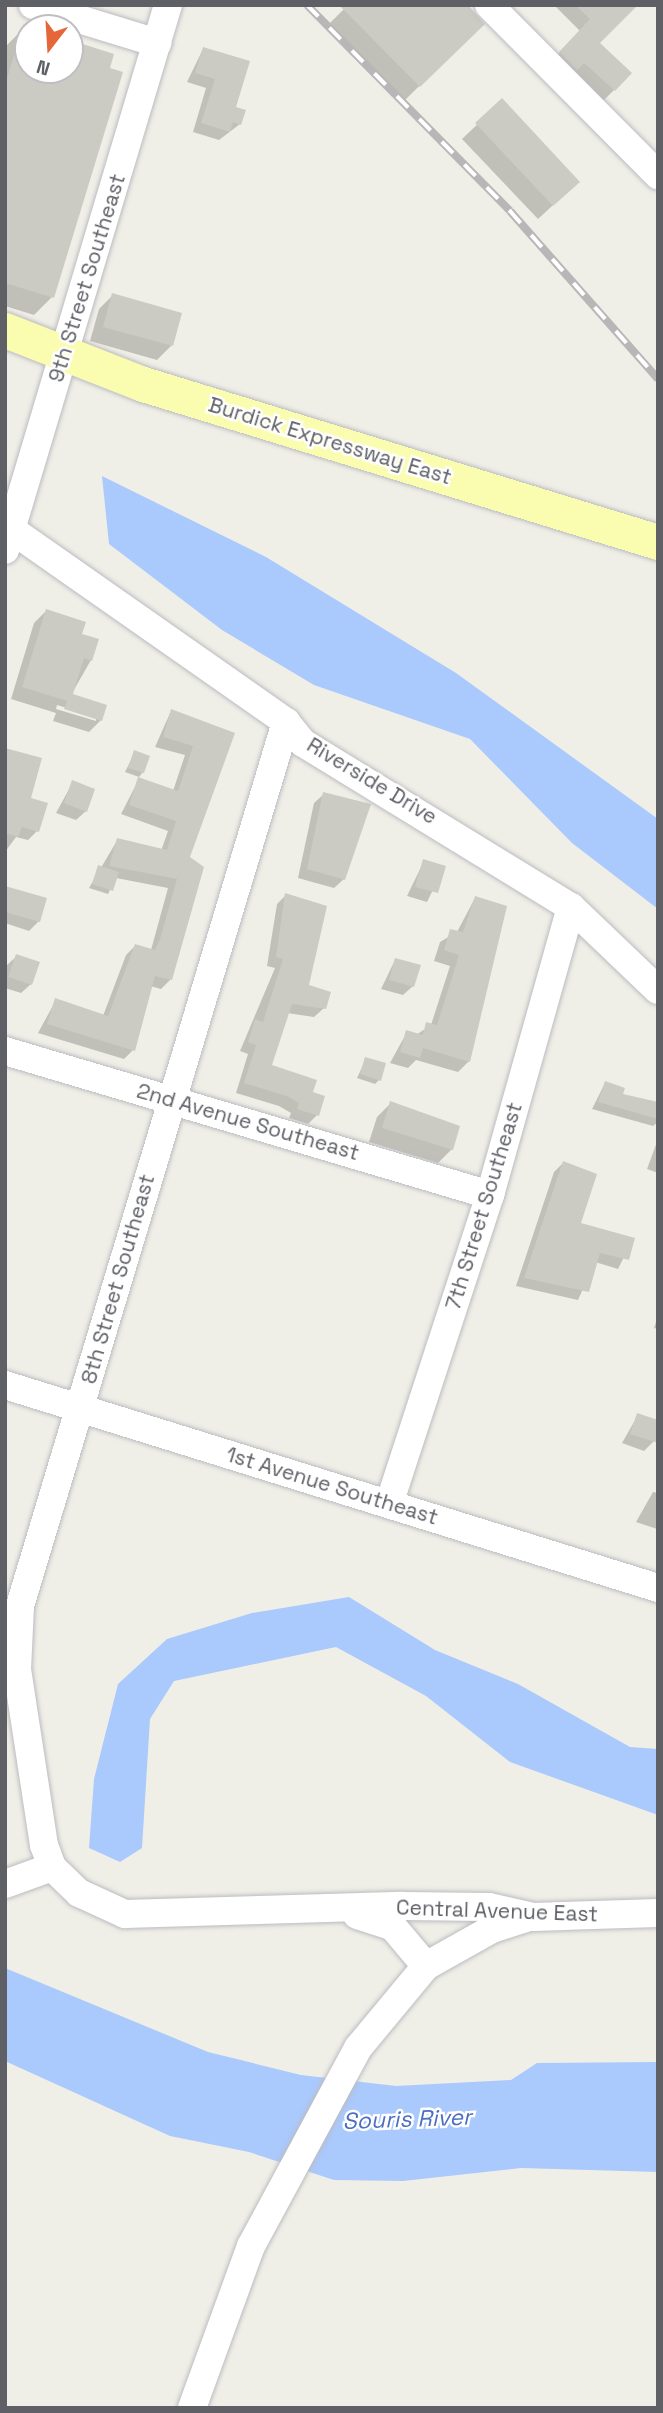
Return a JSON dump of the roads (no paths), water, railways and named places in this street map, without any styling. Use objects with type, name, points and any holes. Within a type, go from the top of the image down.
[{"type":"main road","name":"Burdick Expressway East","points":[[5,330],[63,356],[271,424],[658,542]]},
{"type":"street","points":[[33,5],[157,43]]},
{"type":"street","name":"9th Street Southeast","points":[[8,540],[167,5]]},
{"type":"street","points":[[489,5],[658,175]]},
{"type":"street","name":"Riverside Drive","points":[[8,540],[286,722],[303,743],[571,907],[658,990]]},
{"type":"street","name":"8th Street Southeast","points":[[48,1856],[17,1669],[13,1603],[81,1408],[170,1099],[286,722]]},
{"type":"street","name":"7th Street Southeast","points":[[389,1504],[490,1195],[571,907]]},
{"type":"street","name":"2nd Avenue Southeast","points":[[5,1051],[490,1195]]},
{"type":"street","name":"1st Avenue Southeast","points":[[5,1385],[658,1588]]},
{"type":"street","points":[[5,1884],[48,1856]]},
{"type":"street","name":"Central Avenue East","points":[[48,1856],[79,1893],[125,1914],[337,1912],[477,1907],[533,1917],[658,1913]]},
{"type":"street","name":"Central Avenue East","points":[[337,1912],[393,1927],[426,1966]]},
{"type":"street","points":[[192,2408],[235,2283],[278,2194],[358,2048],[426,1966],[492,1929],[533,1917]]},
{"type":"water","points":[[102,476],[266,557],[456,673],[658,819],[658,909],[572,843],[470,739],[314,685],[222,630],[109,544]]},
{"type":"water","points":[[349,1597],[435,1650],[518,1684],[630,1747],[658,1749],[658,1815],[510,1762],[426,1696],[336,1647],[174,1681],[150,1719],[142,1848],[120,1862],[89,1848],[94,1779],[118,1684],[167,1639],[252,1613]]},
{"type":"water","name":"Souris River","points":[[5,1968],[208,2052],[301,2075],[396,2086],[511,2080],[537,2063],[658,2062],[658,2172],[521,2168],[403,2181],[334,2180],[249,2152],[170,2136],[5,2061]]},
{"type":"railway","points":[[307,5],[510,211],[658,379]]}]
